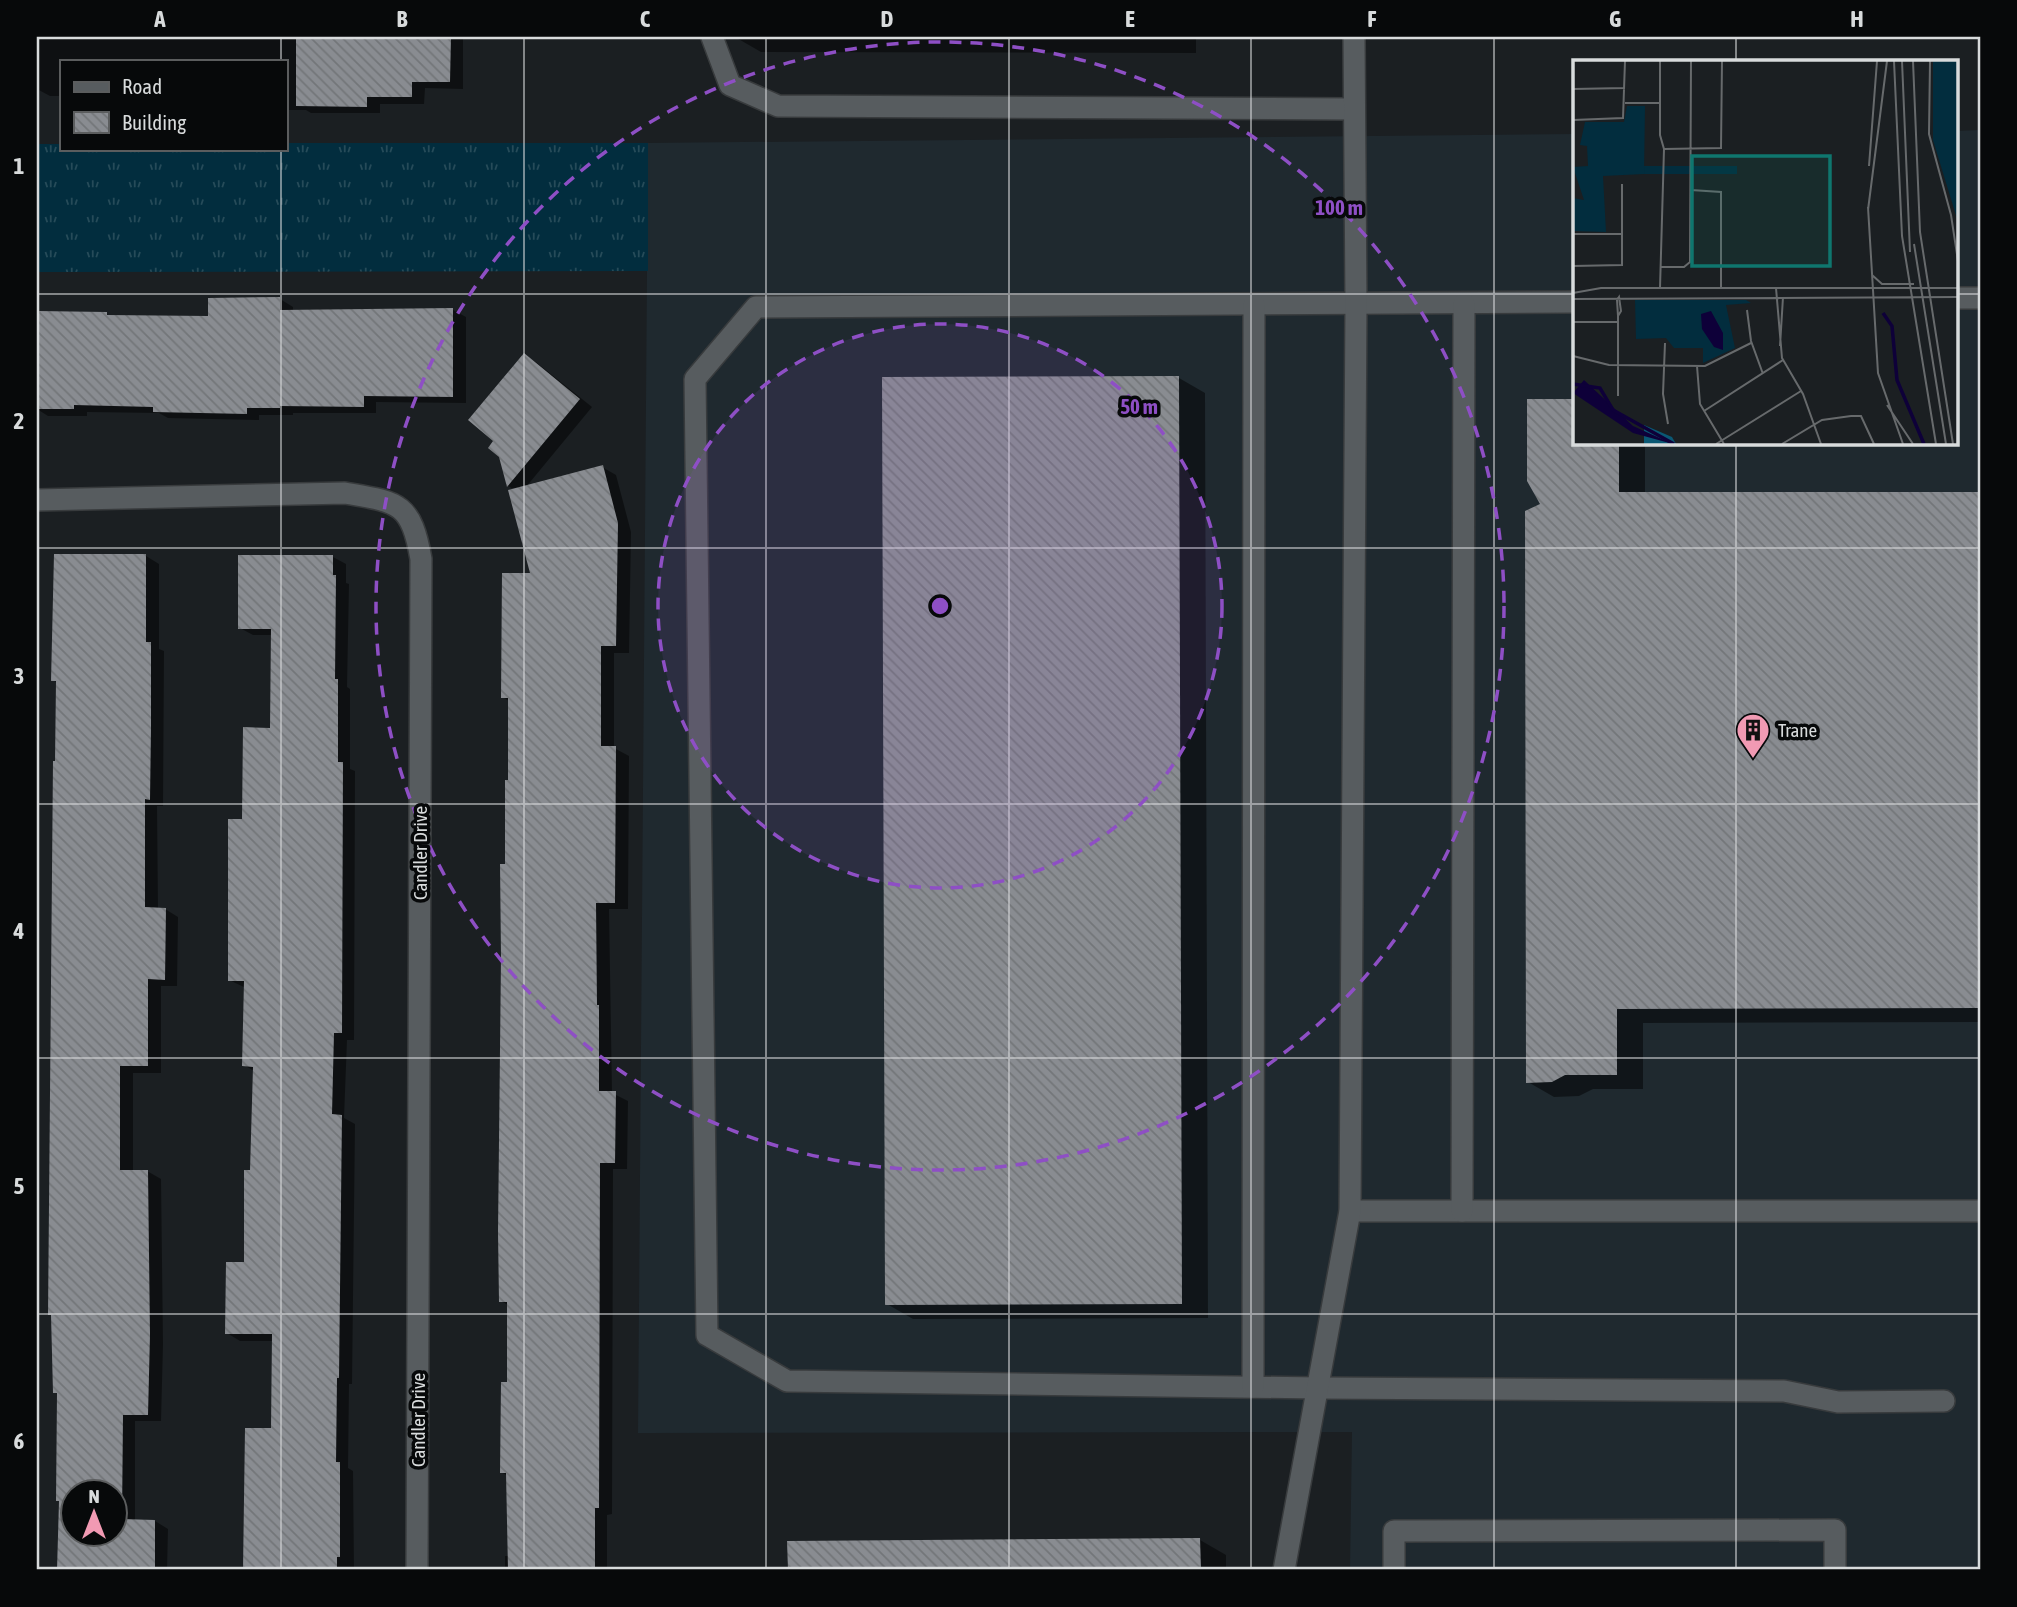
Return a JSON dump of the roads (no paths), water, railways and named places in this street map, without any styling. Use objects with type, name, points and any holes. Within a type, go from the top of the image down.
[{"type":"street","points":[[712,37],[730,85],[778,106],[1354,109]]},
{"type":"street","points":[[1284,1570],[1350,1211],[1356,304],[1354,37]]},
{"type":"street","points":[[1958,298],[1980,298]]},
{"type":"street","points":[[1573,302],[756,307],[695,379],[707,1335],[787,1381],[1784,1391],[1838,1402],[1944,1401]]},
{"type":"street","points":[[1462,1211],[1464,304]]},
{"type":"street","points":[[1253,1387],[1254,305]]},
{"type":"street","name":"Candler Drive","points":[[37,500],[345,493],[377,499],[403,509],[416,533],[421,559],[417,1570]]},
{"type":"street","points":[[1350,1211],[1980,1211]]},
{"type":"street","points":[[1394,1570],[1394,1531],[1766,1530],[1835,1530],[1835,1570]]},
{"type":"place","name":"Trane","points":[[1753,760]]}]
